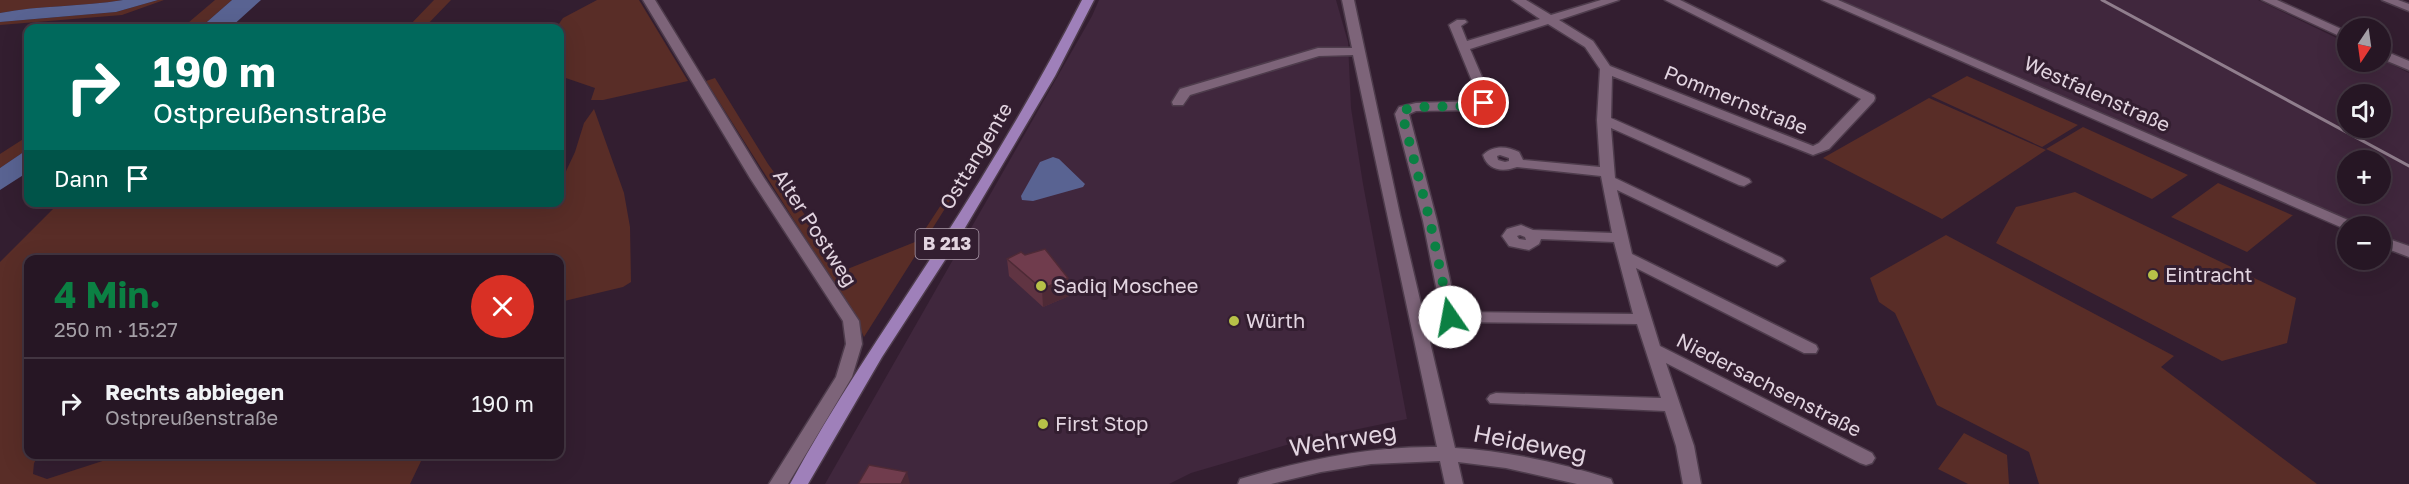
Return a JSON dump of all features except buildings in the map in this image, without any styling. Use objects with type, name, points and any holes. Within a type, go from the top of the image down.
[{"type":"main road","name":"Osttangente","points":[[799,484],[875,355],[948,243],[1049,76],[1088,0]]},
{"type":"street","name":"Alter Postweg","points":[[649,0],[757,178],[851,321],[854,344],[844,377],[778,484]]},
{"type":"street","points":[[1348,0],[1393,215],[1454,484]]},
{"type":"street","points":[[1518,0],[1589,44],[1606,69]]},
{"type":"street","points":[[1464,48],[1473,42],[1613,0]]},
{"type":"street","name":"Pommernstraße","points":[[1606,69],[1812,151],[1824,146],[1869,98],[1671,0]]},
{"type":"street","name":"Westfalenstraße","points":[[1828,0],[2337,220]]},
{"type":"street","points":[[2388,0],[2409,8]]},
{"type":"street","points":[[2276,1],[2337,32]]},
{"type":"street","points":[[1461,22],[1455,25],[1485,98],[1484,103],[1476,106],[1416,107],[1404,110],[1402,114],[1430,221],[1450,317],[1643,319]]},
{"type":"street","points":[[1178,102],[1185,92],[1318,52],[1360,51]]},
{"type":"street","points":[[2391,57],[2409,66]]},
{"type":"street","name":"Niedersachsenstraße","points":[[1606,69],[1604,120],[1608,176],[1620,238],[1643,319],[1685,446],[1692,484]]},
{"type":"street","points":[[1604,120],[1744,182]]},
{"type":"street","points":[[1516,163],[1608,176],[1777,261]]},
{"type":"street","points":[[1531,234],[1620,238]]},
{"type":"street","points":[[2391,245],[2409,252]]},
{"type":"street","points":[[1626,257],[1810,349]]},
{"type":"street","name":"Niedersachsenstraße","points":[[1653,349],[1866,458]]},
{"type":"street","points":[[1496,399],[1671,405]]},
{"type":"street","name":"Wehrweg","points":[[1247,484],[1296,469],[1355,459],[1447,453]]},
{"type":"street","name":"Heideweg","points":[[1447,453],[1515,463],[1604,484]]},
{"type":"shaded area","points":[[0,0],[123,0],[0,13]]},
{"type":"shaded area","points":[[164,0],[122,15],[0,25],[0,22],[116,12]]},
{"type":"shaded area","points":[[215,0],[232,0],[205,24],[187,24]]},
{"type":"shaded area","points":[[434,0],[451,0],[428,24],[411,24]]},
{"type":"shaded area","points":[[597,0],[639,0],[688,81],[603,100],[591,100],[595,88],[564,77],[564,24],[559,24],[563,18]]},
{"type":"shaded area","points":[[1099,0],[1336,0],[1348,42],[1351,108],[1407,419],[1300,441],[1191,473],[1169,484],[825,484],[1092,16]]},
{"type":"shaded area","points":[[1833,0],[2258,0],[2337,38],[2337,72],[2391,72],[2391,64],[2409,73],[2409,249],[2391,241],[2391,216],[2337,216],[2337,219],[2204,164]]},
{"type":"shaded area","points":[[1967,76],[2078,125],[2042,147],[1931,96]]},
{"type":"shaded area","points":[[715,78],[768,164],[845,270],[915,242],[971,159],[974,158],[975,161],[864,337],[854,315],[706,81]]},
{"type":"shaded area","points":[[1929,98],[2046,150],[1942,219],[1823,158]]},
{"type":"shaded area","points":[[594,109],[624,193],[630,227],[631,282],[623,287],[564,301],[564,255],[24,255],[24,459],[36,459],[33,474],[47,479],[109,459],[422,459],[410,484],[0,484],[0,262],[55,207],[564,207],[564,175],[575,152],[584,123]]},
{"type":"shaded area","points":[[2083,127],[2188,175],[2152,199],[2046,149]]},
{"type":"shaded area","points":[[24,139],[24,152],[0,168],[0,154]]},
{"type":"shaded area","points":[[2218,183],[2293,215],[2247,252],[2171,217]]},
{"type":"shaded area","name":"Eintracht","points":[[2075,192],[2296,298],[2287,343],[2222,361],[1996,243],[2016,207]]},
{"type":"shaded area","points":[[1946,235],[2174,356],[2161,367],[2317,484],[2039,484],[2029,452],[1937,405],[1895,313],[1879,302],[1870,278]]},
{"type":"shaded area","points":[[1964,433],[2007,455],[2009,484],[1968,484],[1938,469]]},
{"type":"water","points":[[123,0],[158,0],[116,12],[0,22],[0,13]]},
{"type":"water","points":[[232,0],[261,0],[234,24],[205,24]]},
{"type":"water","points":[[24,152],[24,175],[0,190],[0,168]]},
{"type":"water","points":[[1053,157],[1059,159],[1085,184],[1083,187],[1033,201],[1022,200],[1021,196],[1040,162]]},
{"type":"railway","points":[[2102,0],[2409,166]]},
{"type":"place","name":"Eintracht","points":[[2153,275]]},
{"type":"place","name":"Sadiq Moschee","points":[[1041,286]]},
{"type":"place","name":"Würth","points":[[1234,321]]},
{"type":"place","name":"First Stop","points":[[1043,424]]},
{"type":"route","points":[[1450,317],[1430,221],[1402,114],[1404,110],[1416,107],[1476,106],[1484,103]]}]
